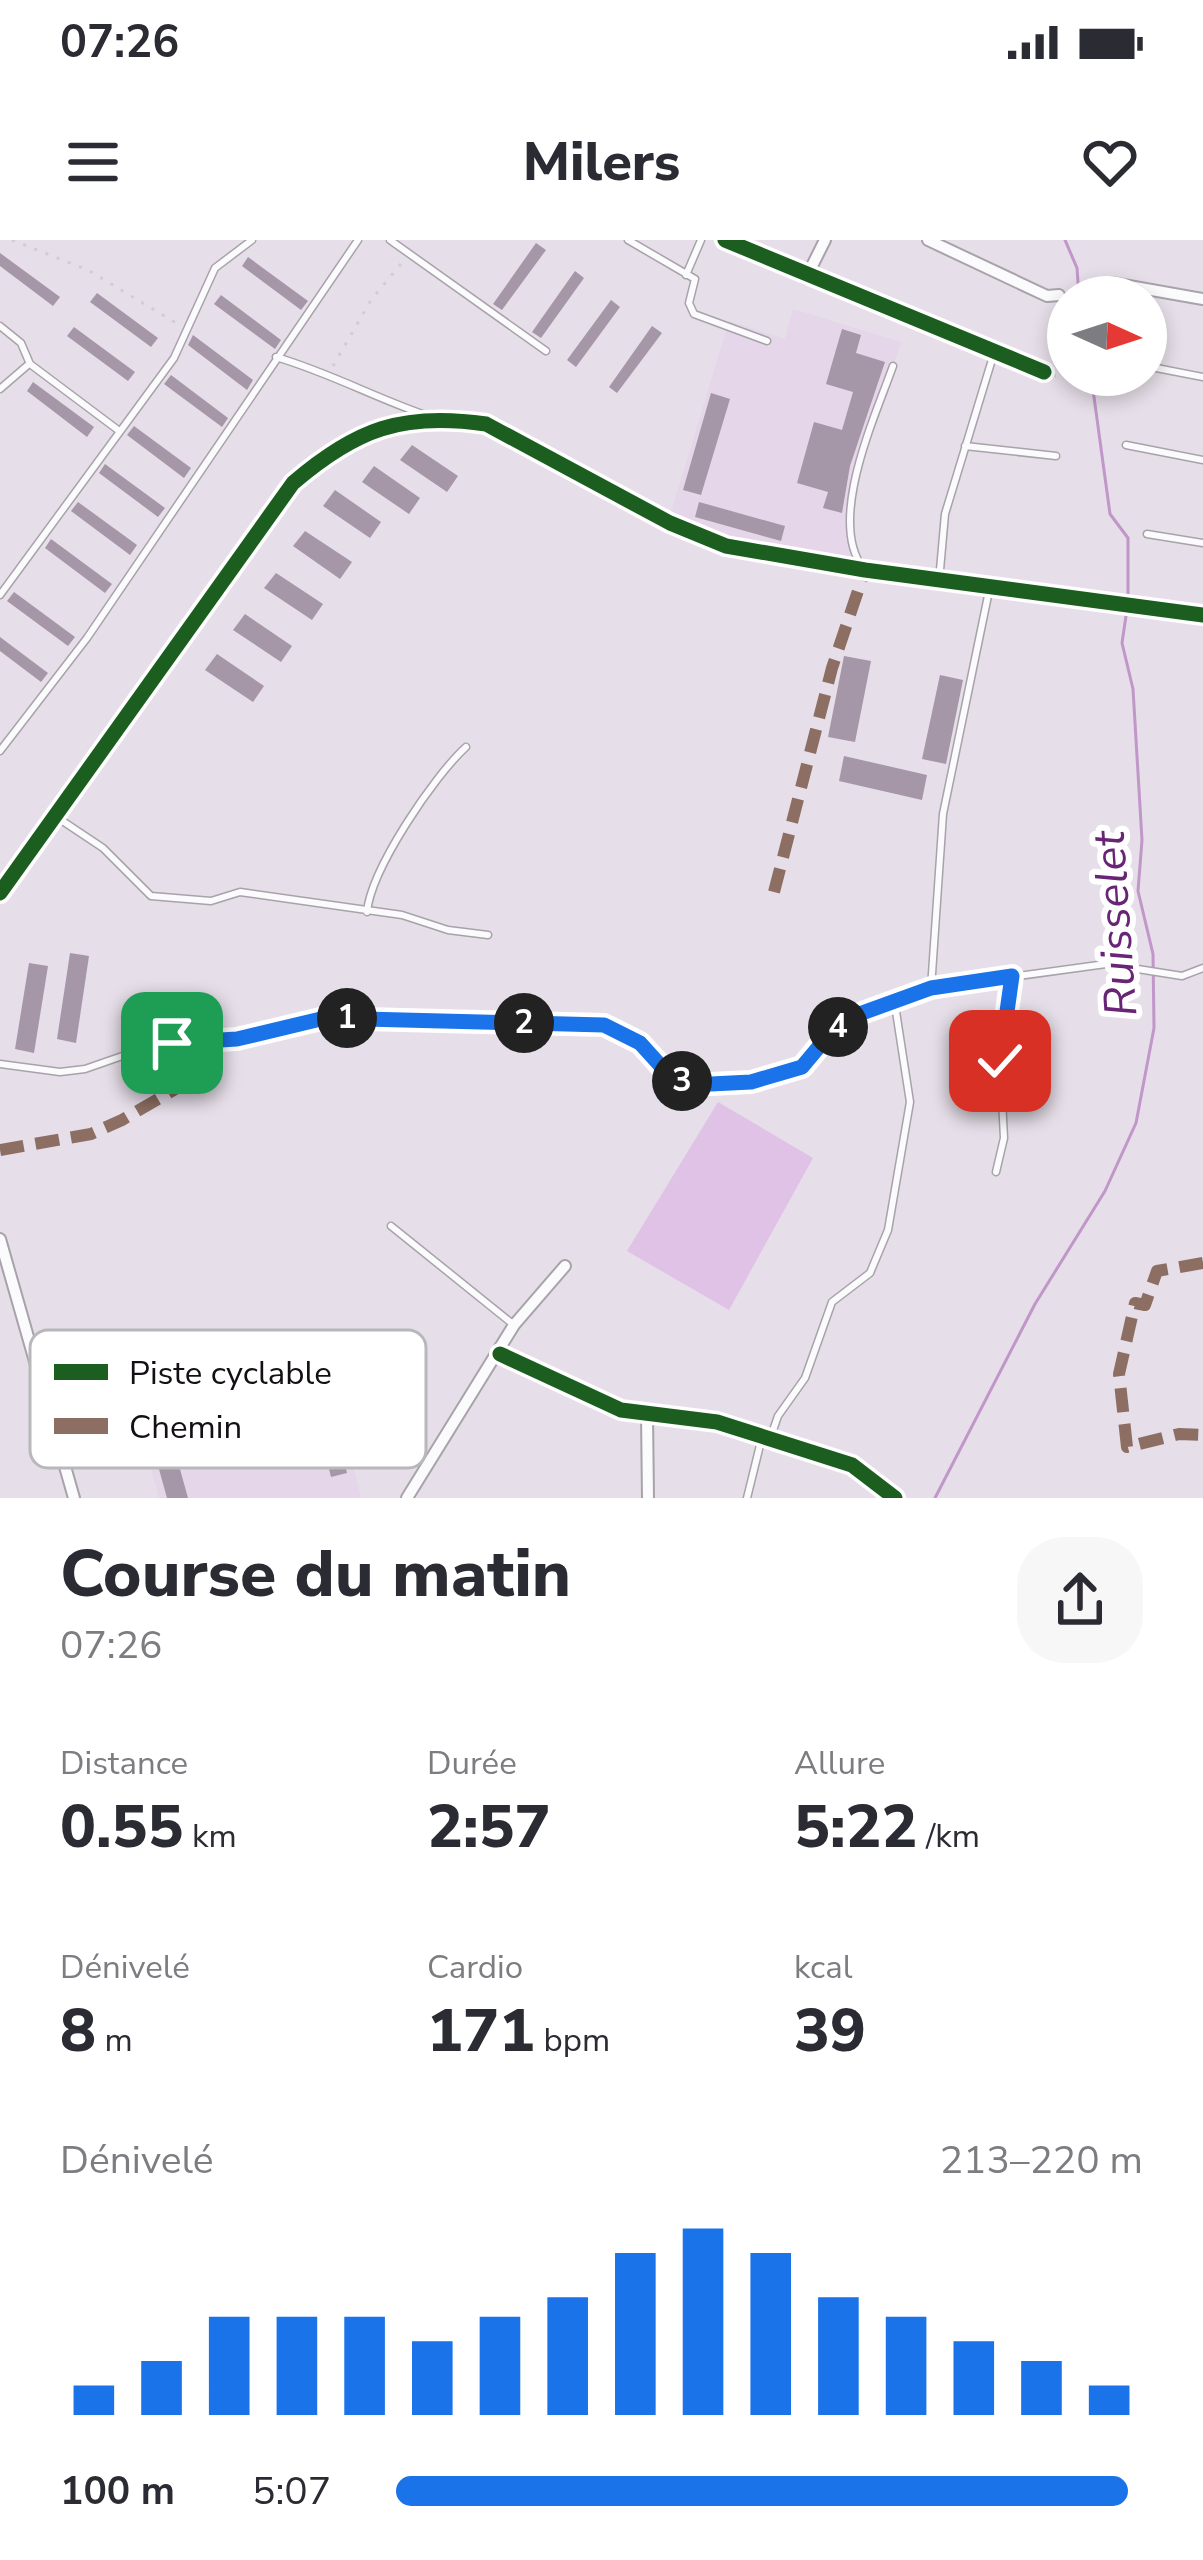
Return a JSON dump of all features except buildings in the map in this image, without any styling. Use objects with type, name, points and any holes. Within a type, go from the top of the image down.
[{"type":"street","points":[[725,240],[806,278],[1044,372]]},
{"type":"street","points":[[806,278],[825,240]]},
{"type":"street","points":[[928,240],[1047,296]]},
{"type":"street","points":[[1167,293],[1203,299]]},
{"type":"street","points":[[0,893],[293,483],[359,436],[392,422],[437,419],[486,424],[670,523],[726,546],[939,581],[1203,613]]},
{"type":"street","points":[[0,1239],[30,1344]]},
{"type":"street","points":[[407,1498],[514,1325],[565,1266]]},
{"type":"street","points":[[500,1354],[597,1400],[647,1415],[717,1422],[852,1465],[895,1498]]},
{"type":"street","points":[[647,1415],[648,1498]]},
{"type":"street","points":[[65,1468],[74,1498]]},
{"type":"lane","points":[[0,595],[174,358],[215,268],[252,240]]},
{"type":"lane","points":[[0,751],[87,638],[276,357],[312,315],[358,240]]},
{"type":"lane","points":[[390,240],[545,351]]},
{"type":"lane","points":[[628,240],[695,279],[689,303],[694,314],[767,340]]},
{"type":"lane","points":[[686,275],[701,240]]},
{"type":"lane","points":[[0,326],[21,343],[30,364],[118,430]]},
{"type":"lane","points":[[939,581],[945,514],[994,352]]},
{"type":"lane","points":[[276,357],[332,373],[386,403],[437,419]]},
{"type":"lane","points":[[0,389],[30,364]]},
{"type":"lane","points":[[866,570],[851,552],[854,491],[893,366]]},
{"type":"lane","points":[[1167,370],[1203,376]]},
{"type":"lane","points":[[965,446],[1056,456]]},
{"type":"lane","points":[[1126,446],[1203,460]]},
{"type":"lane","points":[[1147,533],[1203,543]]},
{"type":"lane","points":[[931,988],[943,814],[990,586]]},
{"type":"lane","points":[[367,912],[371,882],[421,808],[427,786],[466,747]]},
{"type":"lane","points":[[55,816],[103,848],[152,896],[211,901],[240,892],[488,934]]},
{"type":"lane","points":[[0,1064],[59,1072],[85,1069],[154,1045],[237,1039],[295,1022],[348,1018],[604,1025],[640,1043],[669,1075],[691,1085],[731,1083],[802,1067],[833,1030],[862,1013],[931,988],[1106,964],[1182,976],[1203,968]]},
{"type":"lane","points":[[996,1172],[1004,1138],[1000,1061],[1012,976]]},
{"type":"lane","points":[[748,1498],[766,1438],[818,1349],[832,1302],[870,1273],[888,1230],[910,1102],[895,1004]]},
{"type":"lane","points":[[391,1226],[514,1325]]},
{"type":"path","points":[[12,240],[106,279],[186,330]]},
{"type":"path","points":[[332,373],[371,300],[409,254]]},
{"type":"shaded area","points":[[793,309],[901,342],[853,491],[849,565],[779,552],[670,516],[729,321],[785,339]]},
{"type":"shaded area","points":[[718,1102],[813,1158],[729,1310],[627,1251]]},
{"type":"shaded area","points":[[151,1468],[354,1468],[361,1498],[159,1498]]},
{"type":"waterway","name":"Ruisselet","points":[[1065,240],[1078,276]]},
{"type":"waterway","name":"Ruisselet","points":[[1094,396],[1110,514],[1128,538],[1128,600]]},
{"type":"waterway","name":"Ruisselet","points":[[935,1498],[1035,1304],[1105,1191],[1136,1123],[1154,1028],[1153,954],[1138,891],[1142,840],[1133,689],[1122,643],[1127,609]]},
{"type":"marked path","points":[[774,892],[832,668],[865,570]]},
{"type":"marked path","points":[[0,1150],[91,1134],[122,1120],[189,1081],[223,1040]]},
{"type":"marked path","points":[[1203,1263],[1157,1271],[1145,1305],[1135,1303],[1119,1374],[1127,1447],[1179,1434],[1203,1435]]},
{"type":"cycle path","points":[[725,240],[1044,372]]},
{"type":"cycle path","points":[[0,893],[293,483],[360,437],[405,423],[486,424],[670,523],[726,546],[865,570],[1203,615]]},
{"type":"cycle path","points":[[500,1354],[621,1410],[717,1422],[852,1465],[895,1498]]},
{"type":"route","points":[[172,1043],[237,1039],[325,1018],[604,1025],[640,1043],[669,1075],[691,1085],[751,1082],[802,1067],[833,1030],[862,1013],[931,988],[1012,976],[1000,1061]]}]
